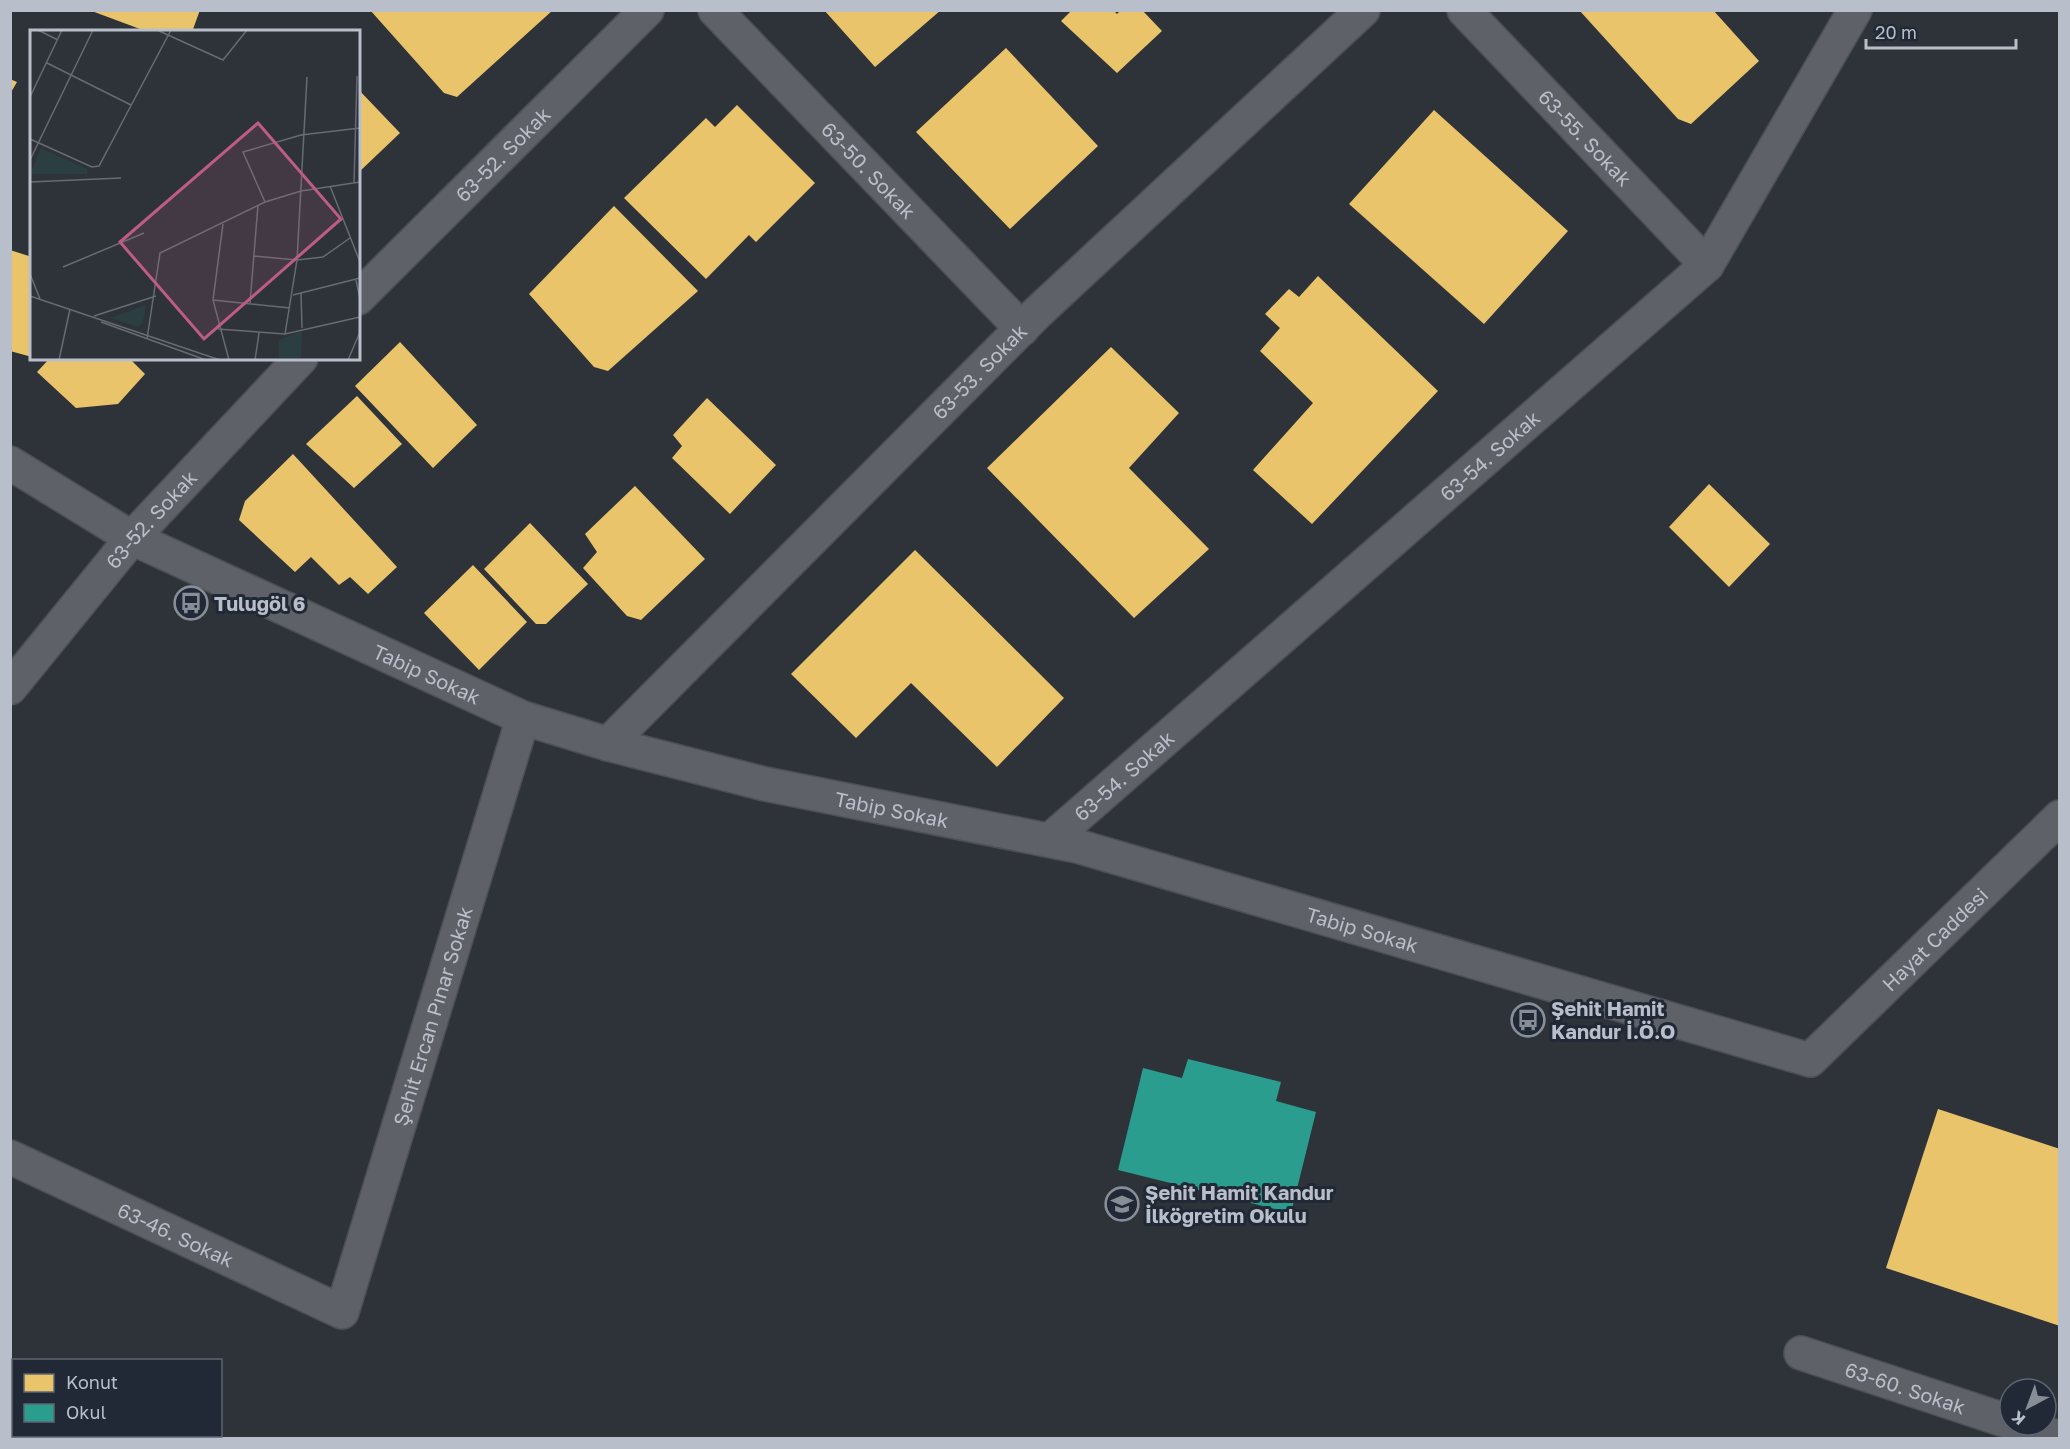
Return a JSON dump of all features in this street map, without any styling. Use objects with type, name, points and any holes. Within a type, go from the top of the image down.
[{"type":"street","name":"63-52. Sokak","points":[[360,296],[647,10]]},
{"type":"street","name":"63-50. Sokak","points":[[715,10],[1022,329]]},
{"type":"street","name":"63-53. Sokak","points":[[608,744],[1022,329],[1363,10]]},
{"type":"street","name":"63-55. Sokak","points":[[1464,10],[1707,265]]},
{"type":"street","name":"63-54. Sokak","points":[[1050,840],[1707,265],[1855,10]]},
{"type":"street","name":"63-52. Sokak","points":[[10,688],[132,538],[299,360]]},
{"type":"street","name":"Tabip Sokak","points":[[10,464],[132,538],[523,718],[608,744],[765,784],[1050,840],[1810,1060]]},
{"type":"street","name":"Şehit Ercan Pınar Sokak","points":[[342,1312],[523,718]]},
{"type":"street","name":"Hayat Caddesi","points":[[1810,1060],[2060,817]]},
{"type":"street","name":"63-46. Sokak","points":[[10,1157],[342,1312]]},
{"type":"street","name":"63-60. Sokak","points":[[1801,1353],[1998,1418]]},
{"type":"building: Konut","points":[[89,10],[200,10],[193,30],[143,30]]},
{"type":"building: Konut","points":[[370,10],[553,10],[457,97],[444,93]]},
{"type":"building: Konut","points":[[824,10],[941,10],[875,67]]},
{"type":"building: Konut","points":[[1072,10],[1113,10],[1117,14],[1121,10],[1142,10],[1162,31],[1117,73],[1061,21]]},
{"type":"building: Konut","points":[[1579,10],[1713,10],[1759,61],[1691,124],[1678,119]]},
{"type":"building: Konut","points":[[1006,48],[1098,146],[1010,229],[916,132]]},
{"type":"building: Konut","points":[[10,79],[17,82],[10,94]]},
{"type":"building: Konut","points":[[360,91],[400,133],[360,171]]},
{"type":"building: Konut","points":[[737,105],[815,183],[756,242],[749,235],[706,279],[624,198],[706,118],[715,127]]},
{"type":"building: Konut","points":[[1434,110],[1568,231],[1484,324],[1349,204]]},
{"type":"building: Konut","points":[[614,206],[698,291],[608,371],[594,367],[529,294]]},
{"type":"building: Konut","points":[[10,250],[30,256],[30,356],[10,351]]},
{"type":"building: Konut","points":[[1318,276],[1438,391],[1312,524],[1253,470],[1313,403],[1260,351],[1280,328],[1265,314],[1289,289],[1299,297]]},
{"type":"building: Konut","points":[[400,342],[477,425],[433,468],[355,386]]},
{"type":"building: Konut","points":[[1111,347],[1179,413],[1129,468],[1209,549],[1134,618],[987,468]]},
{"type":"building: Konut","points":[[48,360],[131,360],[145,374],[118,404],[76,408],[37,372]]},
{"type":"building: Konut","points":[[357,396],[402,444],[354,488],[306,444]]},
{"type":"building: Konut","points":[[707,398],[776,465],[730,514],[672,458],[682,446],[673,435]]},
{"type":"building: Konut","points":[[293,454],[397,567],[368,594],[350,577],[339,585],[311,557],[295,572],[239,520],[245,501]]},
{"type":"building: Konut","points":[[1709,484],[1770,544],[1729,587],[1669,527]]},
{"type":"building: Konut","points":[[635,486],[705,559],[641,620],[627,616],[583,568],[597,552],[585,534]]},
{"type":"building: Konut","points":[[530,523],[588,584],[546,624],[536,624],[484,569]]},
{"type":"building: Konut","points":[[915,550],[1064,698],[997,767],[911,683],[856,738],[791,674]]},
{"type":"building: Konut","points":[[473,565],[527,622],[479,670],[424,613]]},
{"type":"building: Konut","points":[[1938,1109],[2060,1149],[2060,1326],[1886,1268]]},
{"type":"building: Okul","points":[[1188,1059],[1281,1082],[1276,1101],[1316,1112],[1291,1213],[1118,1170],[1143,1068],[1182,1078]]},
{"type":"place","name":"Tulugöl 6","points":[[191,603]]},
{"type":"place","name":"Şehit Hamit Kandur İ.Ö.O","points":[[1528,1020]]},
{"type":"place","name":"Şehit Hamit Kandur İlköğretim Okulu","points":[[1122,1204]]}]
